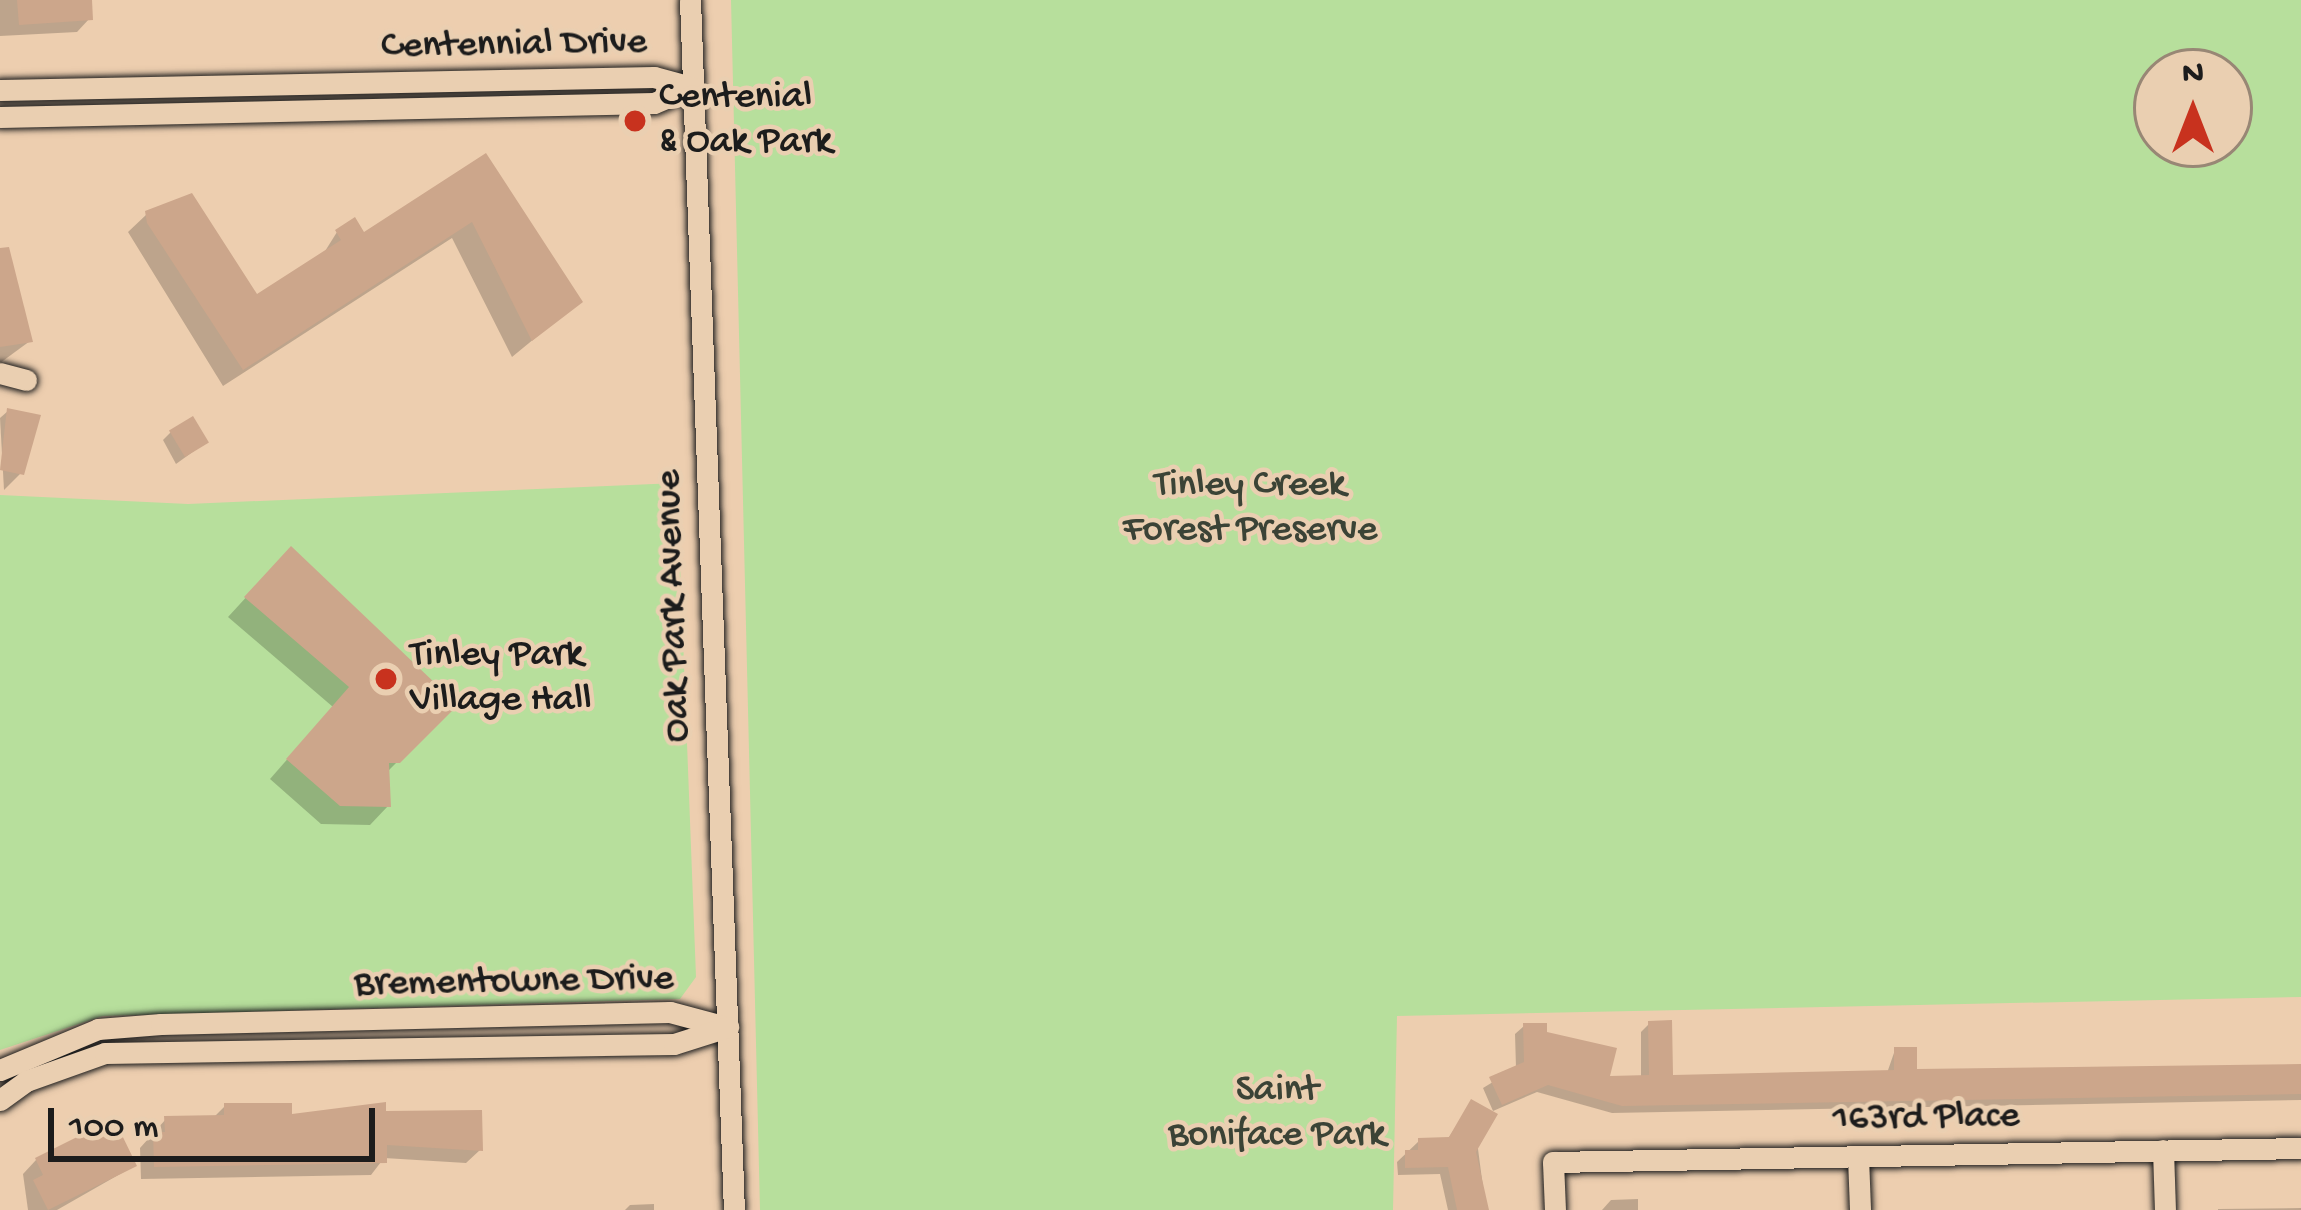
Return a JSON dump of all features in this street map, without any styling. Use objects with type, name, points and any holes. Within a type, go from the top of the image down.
[{"type":"street","name":"Oak Park Avenue","points":[[690,0],[734,1210]]},
{"type":"street","name":"Centennial Drive","points":[[0,90],[654,77],[692,87]]},
{"type":"street","name":"Centennial Drive","points":[[0,117],[654,103],[692,87]]},
{"type":"street","points":[[0,373],[26,380]]},
{"type":"street","name":"Brementowne Drive","points":[[0,1070],[98,1029],[169,1024],[670,1012],[728,1027]]},
{"type":"street","points":[[169,1024],[171,1050]]},
{"type":"street","name":"Brementowne Drive","points":[[0,1100],[26,1081],[105,1053],[674,1044],[728,1027]]},
{"type":"street","name":"163rd Place","points":[[1555,1210],[1553,1162],[2301,1148]]},
{"type":"street","points":[[2163,1150],[2165,1210]]},
{"type":"street","points":[[1858,1157],[1860,1210]]},
{"type":"green space","name":"Tinley Creek Forest Preserve","points":[[731,0],[2301,0],[2301,997],[1397,1016],[1393,1210],[760,1210]]},
{"type":"green space","points":[[677,483],[696,977],[680,999],[103,1016],[0,1050],[0,495],[188,504]]},
{"type":"building","points":[[17,0],[92,0],[93,20],[19,25]]},
{"type":"building","points":[[486,153],[583,302],[532,341],[472,222],[243,370],[147,223],[145,211],[192,193],[257,294],[341,240],[335,230],[355,217],[364,232]]},
{"type":"building","points":[[9,247],[33,342],[0,347],[0,248]]},
{"type":"building","points":[[7,408],[41,415],[24,475],[0,470]]},
{"type":"building","points":[[193,416],[209,443],[185,457],[169,430]]},
{"type":"building","name":"Tinley Park Village Hall","points":[[291,546],[458,705],[400,763],[389,763],[391,807],[340,806],[286,759],[349,687],[244,597]]},
{"type":"building","points":[[1672,1020],[1673,1075],[1894,1070],[1894,1047],[1917,1047],[1917,1069],[2301,1064],[2301,1094],[1622,1106],[1548,1085],[1502,1105],[1489,1077],[1524,1062],[1523,1023],[1547,1023],[1547,1032],[1617,1048],[1610,1076],[1649,1075],[1648,1021]]},
{"type":"building","points":[[1471,1099],[1498,1114],[1476,1152],[1489,1210],[1457,1210],[1448,1167],[1405,1168],[1405,1150],[1418,1150],[1418,1138],[1449,1137]]},
{"type":"building","points":[[386,1102],[386,1111],[482,1110],[483,1151],[387,1145],[387,1163],[154,1167],[153,1132],[165,1132],[164,1116],[224,1115],[224,1103],[292,1103],[292,1114]]},
{"type":"building","points":[[103,1124],[107,1132],[118,1127],[137,1166],[48,1210],[33,1180],[43,1175],[35,1158]]},
{"type":"place","name":"Centenial & Oak Park","points":[[635,121]]},
{"type":"place","name":"Tinley Park Village Hall","points":[[386,679]]},
{"type":"park label","name":"Saint Boniface Park","points":[[1277,1114]]}]
